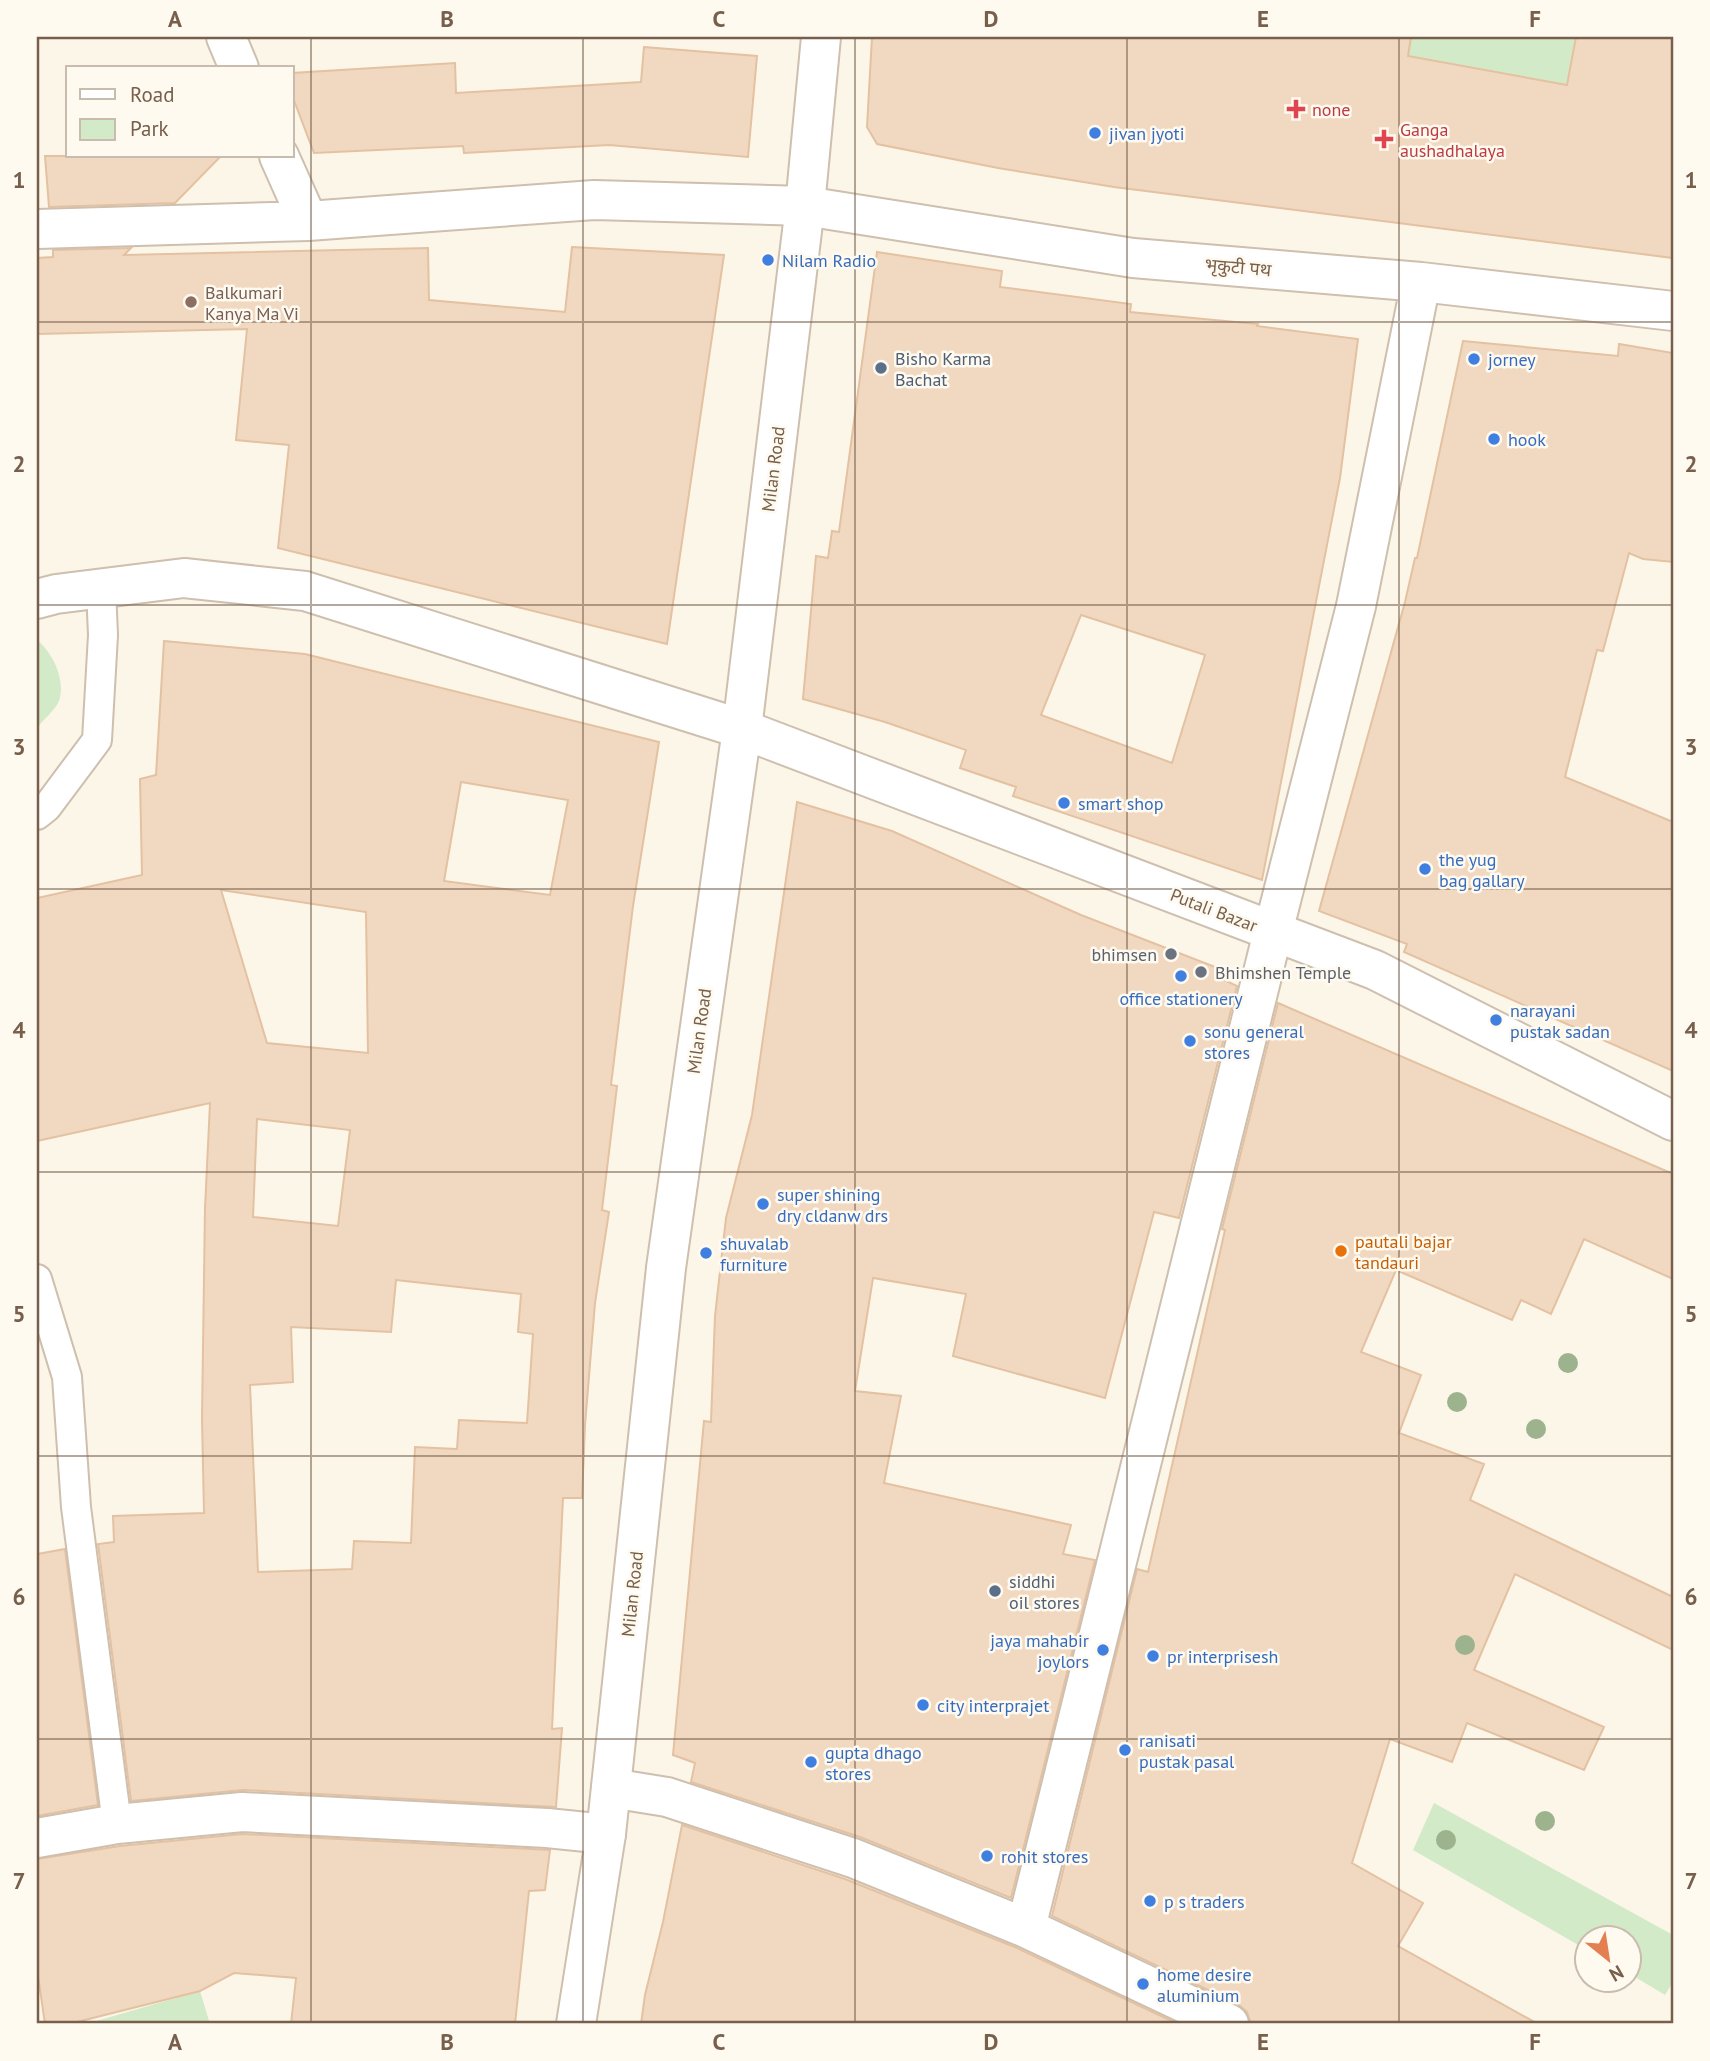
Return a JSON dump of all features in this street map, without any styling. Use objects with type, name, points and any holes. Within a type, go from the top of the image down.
[{"type":"street","points":[[226,37],[238,66]]},
{"type":"street","name":"Milan Road","points":[[576,2024],[606,1834],[666,1268],[742,729],[805,206],[821,37]]},
{"type":"street","points":[[280,158],[308,221]]},
{"type":"street","name":"भृकुटी पथ","points":[[37,229],[308,221],[594,200],[805,206],[1133,258],[1421,282],[1673,311]]},
{"type":"street","points":[[1026,1928],[1356,606],[1421,282]]},
{"type":"street","name":"Putali Bazar","points":[[37,599],[184,578],[305,591],[742,729],[1375,971],[1673,1121]]},
{"type":"street","points":[[611,1788],[667,1797],[853,1857],[1026,1928],[1229,2024]]},
{"type":"street","points":[[37,1838],[117,1824],[242,1812],[547,1828],[606,1834]]},
{"type":"lane","points":[[37,815],[47,807],[97,740],[103,635],[101,589]]},
{"type":"lane","points":[[37,1279],[67,1377],[76,1507],[117,1824]]},
{"type":"green space","points":[[1411,37],[1576,37],[1552,161],[1505,152],[1517,76],[1408,58]]},
{"type":"green space","points":[[37,640],[53,659],[61,693],[57,704],[37,728]]},
{"type":"green space","points":[[1434,1803],[1673,1935],[1673,1982],[1665,1995],[1644,1982],[1644,1924],[1574,1924],[1574,1943],[1413,1850]]},
{"type":"green space","points":[[200,1991],[210,2024],[86,2024]]},
{"type":"building","points":[[872,37],[1411,37],[1408,56],[1567,85],[1576,37],[1673,37],[1673,258],[1114,187],[877,144],[867,127]]},
{"type":"building","points":[[644,47],[757,56],[748,157],[609,145],[464,153],[463,146],[314,153],[294,100],[294,73],[455,63],[456,93],[641,82]]},
{"type":"building","points":[[45,156],[219,158],[175,203],[49,207]]},
{"type":"building","points":[[572,247],[724,255],[667,644],[278,548],[289,445],[236,440],[247,329],[37,334],[37,258],[53,257],[53,250],[131,248],[124,255],[428,248],[429,300],[565,312]]},
{"type":"building","points":[[877,252],[1002,271],[1000,287],[1131,304],[1130,312],[1258,324],[1257,326],[1358,339],[1340,478],[1262,880],[1013,796],[1016,787],[960,768],[966,750],[885,722],[803,699],[816,556],[828,558],[832,531],[839,532]],"holes":[[[1081,615],[1205,655],[1172,763],[1041,715]]]},
{"type":"building","points":[[1463,341],[1618,356],[1619,344],[1673,353],[1673,562],[1643,559],[1629,553],[1603,651],[1597,650],[1565,777],[1673,822],[1673,1071],[1404,952],[1407,944],[1319,911],[1417,558]]},
{"type":"building","points":[[164,641],[305,654],[659,742],[633,906],[611,1085],[617,1086],[602,1210],[609,1212],[595,1303],[582,1498],[563,1498],[552,1729],[562,1728],[556,1807],[243,1790],[131,1801],[98,1544],[114,1542],[113,1516],[204,1513],[202,1418],[205,1208],[210,1103],[37,1141],[37,898],[142,875],[140,779],[156,775]],"holes":[[[461,782],[568,800],[550,895],[444,881]],[[221,890],[366,912],[368,1053],[267,1043]],[[257,1119],[350,1130],[338,1226],[253,1217]],[[396,1280],[521,1294],[518,1332],[533,1334],[527,1423],[459,1420],[457,1449],[415,1447],[411,1543],[354,1541],[352,1569],[258,1572],[250,1385],[293,1382],[291,1327],[391,1332]]]},
{"type":"building","points":[[797,802],[892,831],[1081,915],[1223,970],[1220,978],[1237,986],[1179,1218],[1154,1212],[1105,1398],[953,1356],[966,1294],[873,1278],[855,1391],[901,1396],[884,1483],[1071,1525],[1063,1554],[1095,1560],[1011,1898],[860,1837],[691,1782],[695,1763],[673,1755],[704,1421],[711,1422],[715,1316],[726,1218],[752,1115]]},
{"type":"building","points":[[1278,1003],[1673,1174],[1673,1279],[1584,1239],[1551,1314],[1521,1300],[1512,1320],[1396,1270],[1361,1352],[1421,1375],[1399,1433],[1484,1464],[1470,1500],[1673,1597],[1673,1650],[1515,1574],[1474,1670],[1604,1727],[1584,1770],[1467,1723],[1452,1762],[1390,1739],[1352,1863],[1423,1903],[1398,1946],[1538,2024],[1251,2024],[1247,2012],[1238,2004],[1052,1916],[1137,1569],[1148,1572],[1225,1230],[1222,1229]]},
{"type":"building","points":[[65,1549],[98,1805],[37,1816],[37,1554]]},
{"type":"building","points":[[682,1825],[845,1879],[1017,1948],[1178,2024],[641,2024]]},
{"type":"building","points":[[242,1834],[550,1850],[545,1890],[529,1891],[515,2024],[291,2024],[296,1978],[234,1973],[200,1991],[69,2024],[45,2024],[37,1969],[37,1859],[120,1846]]},
{"type":"place","name":"none","points":[[1296,109]]},
{"type":"place","name":"jivan jyoti","points":[[1095,133]]},
{"type":"place","name":"Ganga aushadhalaya","points":[[1384,139]]},
{"type":"place","name":"Nilam Radio","points":[[768,260]]},
{"type":"place","name":"Balkumari Kanya Ma Vi","points":[[191,302]]},
{"type":"place","name":"jorney","points":[[1474,359]]},
{"type":"place","name":"Bisho Karma Bachat","points":[[881,368]]},
{"type":"place","name":"hook","points":[[1494,439]]},
{"type":"place","name":"smart shop","points":[[1064,803]]},
{"type":"place","name":"the yug bag gallary","points":[[1425,869]]},
{"type":"place","name":"bhimsen","points":[[1171,954]]},
{"type":"place","name":"Bhimshen Temple","points":[[1201,972]]},
{"type":"place","name":"office stationery","points":[[1181,976]]},
{"type":"place","name":"narayani pustak sadan","points":[[1496,1020]]},
{"type":"place","name":"sonu general stores","points":[[1190,1041]]},
{"type":"place","name":"super shining dry cldanw drs","points":[[763,1204]]},
{"type":"place","name":"pautali bajar tandauri","points":[[1341,1251]]},
{"type":"place","name":"shuvalab furniture","points":[[706,1253]]},
{"type":"place","name":"siddhi oil stores","points":[[995,1591]]},
{"type":"place","name":"jaya mahabir joylors","points":[[1103,1650]]},
{"type":"place","name":"pr interprisesh","points":[[1153,1656]]},
{"type":"place","name":"city interprajet","points":[[923,1705]]},
{"type":"place","name":"ranisati pustak pasal","points":[[1125,1750]]},
{"type":"place","name":"gupta dhago stores","points":[[811,1762]]},
{"type":"place","name":"rohit stores","points":[[987,1856]]},
{"type":"place","name":"p s traders","points":[[1150,1901]]},
{"type":"place","name":"home desire aluminium","points":[[1143,1984]]}]
